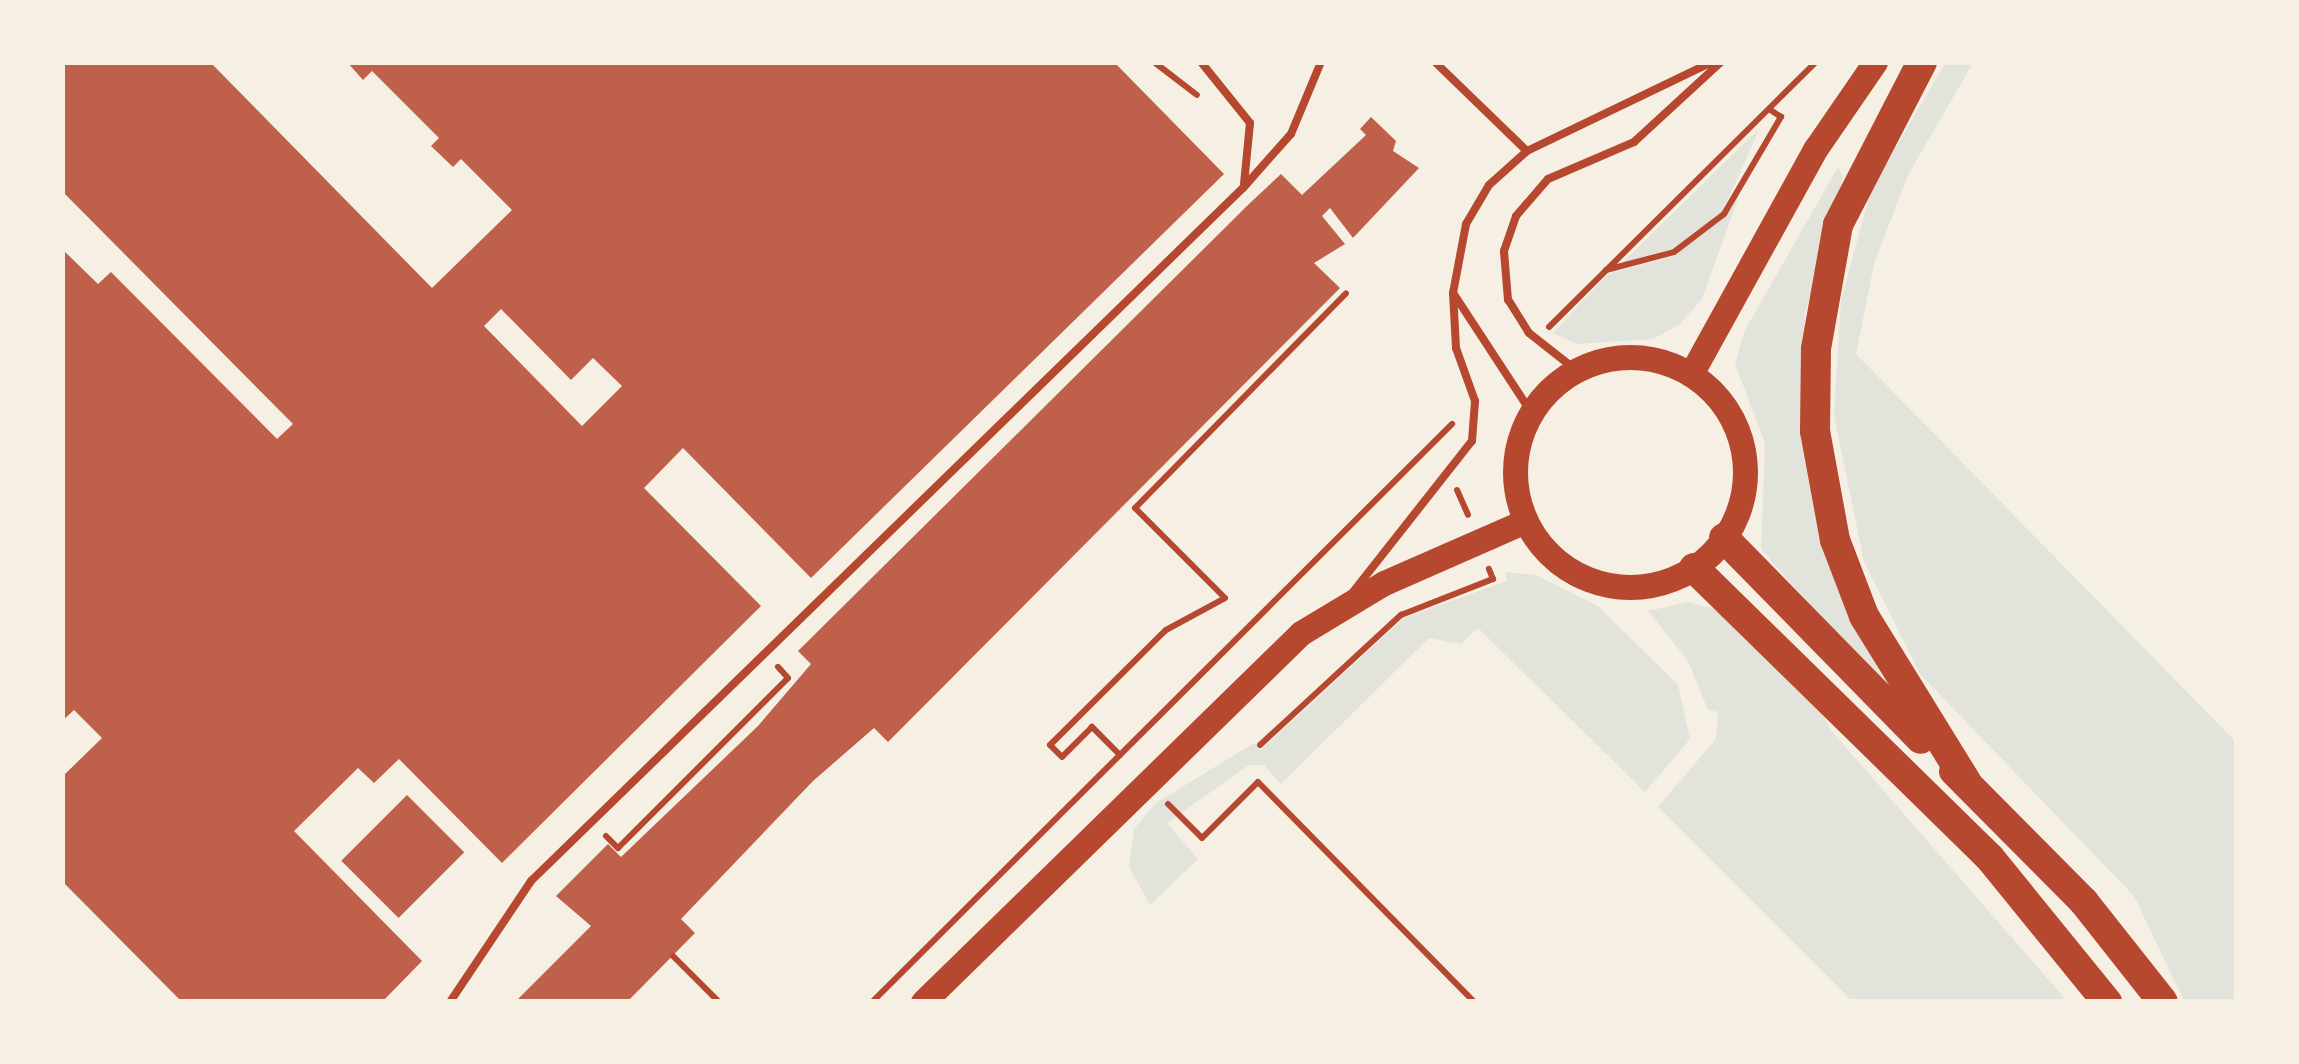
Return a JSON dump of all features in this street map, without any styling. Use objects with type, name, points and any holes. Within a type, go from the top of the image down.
[{"type":"highway","points":[[1922,62],[1838,225],[1816,349],[1815,430],[1856,598],[1967,784]]},
{"type":"highway","points":[[1724,538],[2084,902],[2163,1002]]},
{"type":"highway","points":[[1694,568],[1990,858],[2107,1002]]},
{"type":"main road","points":[[1690,374],[1816,148],[1875,62]]},
{"type":"main road","points":[[1634,356],[1690,374],[1730,414],[1743,449],[1744,486],[1724,538],[1694,568],[1652,586],[1590,580],[1559,563],[1526,521],[1515,466],[1531,412],[1576,370],[1634,356]]},
{"type":"main road","points":[[923,1002],[1282,648],[1345,604],[1526,521]]},
{"type":"lane","points":[[1202,62],[1250,123],[1243,188]]},
{"type":"lane","points":[[450,1002],[530,881],[1243,188],[1290,134],[1321,62]]},
{"type":"lane","points":[[1435,62],[1528,151]]},
{"type":"lane","points":[[1345,604],[1467,451],[1475,401],[1456,348],[1454,293],[1466,224],[1489,185],[1528,151],[1712,62]]},
{"type":"lane","points":[[1576,370],[1536,340],[1504,276],[1507,238],[1526,200],[1558,173],[1634,142],[1721,62]]},
{"type":"lane","points":[[1454,293],[1531,412]]},
{"type":"path","points":[[1536,340],[1816,62]]},
{"type":"path","points":[[1604,270],[1674,252],[1724,214],[1781,117],[1769,109]]},
{"type":"path","points":[[1092,727],[1062,757],[1050,745],[1166,630],[1224,598],[1135,508],[1346,293]]},
{"type":"path","points":[[872,1002],[1475,401]]},
{"type":"path","points":[[1202,838],[1258,782],[1474,1002]]},
{"type":"path","points":[[673,956],[718,1002]]},
{"type":"shaded area","points":[[1945,63],[1973,63],[1908,175],[1874,264],[1856,354],[2236,742],[2236,1001],[2184,1001],[2134,896],[1920,674],[1864,562],[1834,415],[1841,300],[1871,190]]},
{"type":"shaded area","points":[[1760,128],[1722,212],[1674,248],[1622,263]]},
{"type":"shaded area","points":[[1838,167],[1843,177],[1805,314],[1801,391],[1853,621],[1882,676],[1876,681],[1761,549],[1765,443],[1735,364],[1744,332]]},
{"type":"shaded area","points":[[1739,196],[1702,299],[1679,325],[1653,339],[1577,344],[1553,333],[1608,274],[1675,256]]},
{"type":"shaded area","points":[[1505,572],[1536,575],[1598,606],[1678,685],[1690,739],[1645,792],[1478,628],[1461,644],[1429,638],[1281,784],[1264,765],[1249,765],[1167,823],[1198,859],[1150,905],[1129,867],[1134,829],[1156,803],[1254,743],[1261,750],[1404,618],[1507,581]]},
{"type":"shaded area","points":[[1688,602],[1715,609],[1814,698],[1830,729],[2067,1001],[1852,1001],[1658,807],[1716,739],[1718,712],[1708,710],[1688,661],[1648,611]]},
{"type":"building","points":[[62,62],[210,62],[432,288],[512,210],[461,159],[453,167],[431,146],[439,138],[372,71],[363,80],[347,62],[1114,62],[1224,174],[811,578],[683,448],[644,488],[761,606],[502,863],[399,759],[374,783],[358,768],[294,831],[422,961],[382,1002],[182,1002],[62,881],[62,777],[102,738],[74,710],[62,721],[62,249],[98,284],[111,272],[277,439],[293,424],[62,191]],"holes":[[[501,309],[571,380],[593,358],[622,386],[582,426],[484,326]]]},
{"type":"building","points":[[1371,117],[1396,141],[1393,151],[1419,168],[1353,238],[1330,208],[1322,216],[1345,244],[1314,263],[1340,288],[888,742],[874,728],[813,781],[681,919],[695,933],[627,1002],[515,1002],[591,926],[556,896],[608,844],[621,857],[758,726],[811,664],[798,651],[1251,202],[1281,174],[1302,195],[1366,135],[1360,129]]},
{"type":"building","points":[[407,795],[464,852],[399,918],[341,861]]}]
